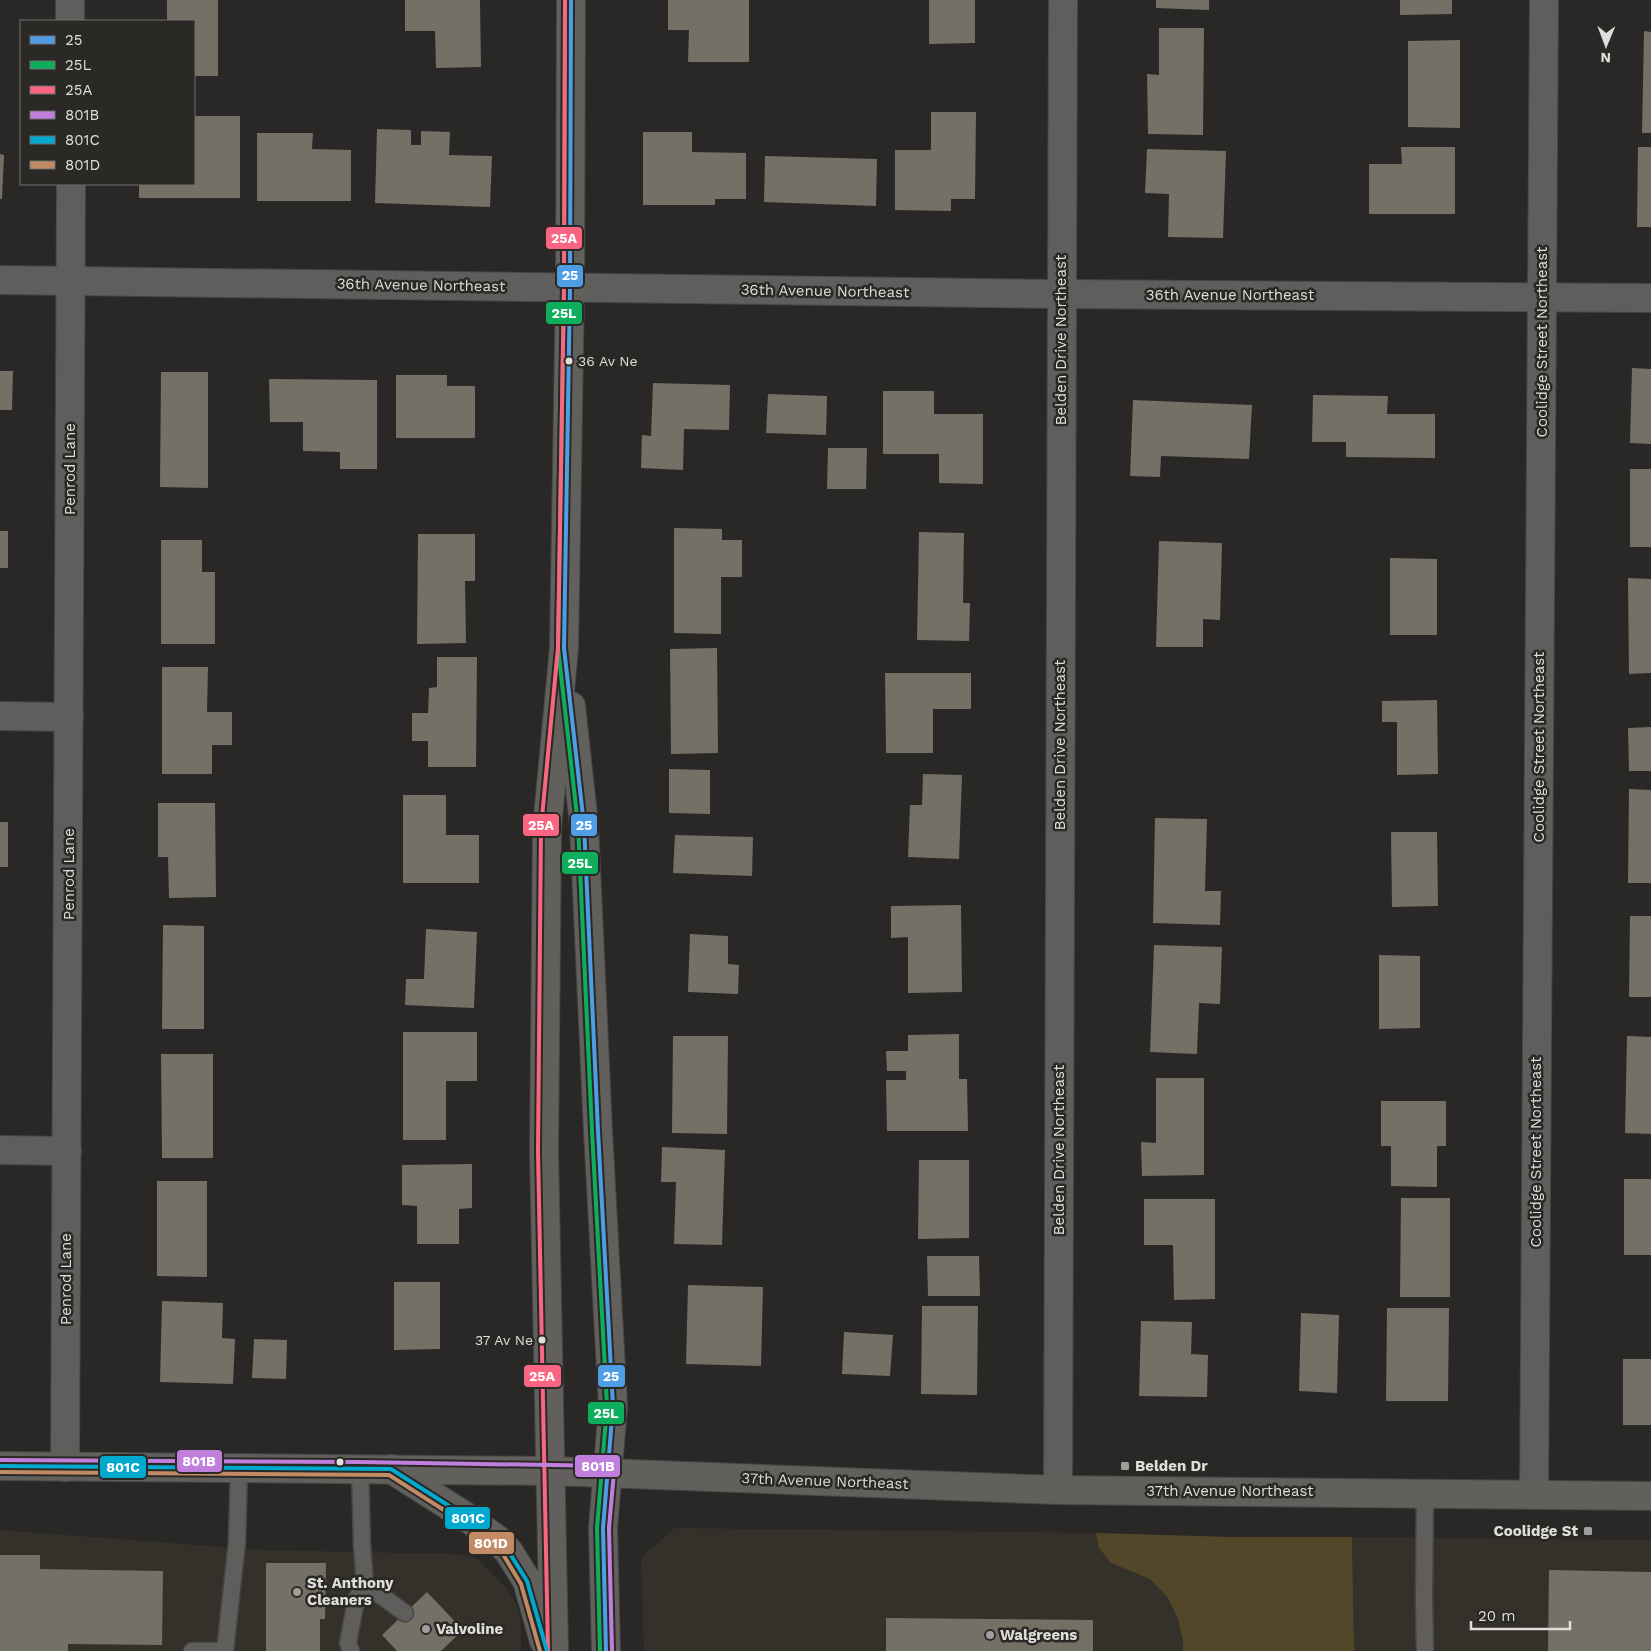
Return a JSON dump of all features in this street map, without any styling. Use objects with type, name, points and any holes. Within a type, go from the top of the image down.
[{"type":"main road","points":[[554,1651],[544,1151],[547,828],[564,648],[570,288],[571,0]]},
{"type":"main road","points":[[564,648],[584,824],[613,1406],[603,1528],[606,1651]]},
{"type":"main road","name":"37th Avenue Northeast","points":[[0,1466],[360,1468],[608,1472],[1058,1490],[1651,1496]]},
{"type":"main road","points":[[392,1469],[479,1526],[498,1540],[509,1552],[528,1581],[547,1651]]},
{"type":"street","points":[[70,0],[70,20]]},
{"type":"street","name":"Belden Drive Northeast","points":[[1058,1490],[1063,0]]},
{"type":"street","name":"Coolidge Street Northeast","points":[[1534,1494],[1544,0]]},
{"type":"street","name":"Penrod Lane","points":[[65,1467],[68,1151],[71,185]]},
{"type":"street","name":"36th Avenue Northeast","points":[[0,280],[1062,294],[1651,298]]},
{"type":"street","points":[[0,716],[69,717]]},
{"type":"street","points":[[0,1150],[68,1151]]},
{"type":"lane","points":[[192,1651],[225,1651],[237,1542],[239,1468]]},
{"type":"lane","points":[[351,1651],[348,1643],[356,1600],[364,1584],[360,1468]]},
{"type":"lane","points":[[1425,1493],[1425,1651]]},
{"type":"lane","points":[[364,1584],[404,1613]]},
{"type":"shaded area","points":[[675,1528],[1096,1533],[1099,1548],[1111,1563],[1150,1579],[1168,1598],[1178,1619],[1183,1651],[644,1651],[641,1557]]},
{"type":"shaded area","points":[[0,1530],[263,1550],[457,1554],[470,1556],[479,1560],[507,1588],[517,1606],[521,1626],[521,1651],[0,1651]]},
{"type":"shaded area","points":[[1096,1533],[1232,1537],[1352,1537],[1354,1651],[1183,1651],[1178,1619],[1168,1598],[1150,1579],[1111,1563],[1099,1548]]},
{"type":"shaded area","points":[[1352,1537],[1651,1540],[1651,1651],[1354,1651]]},
{"type":"building","points":[[167,0],[218,0],[218,76],[195,76],[195,20],[167,20]]},
{"type":"building","points":[[405,0],[480,0],[481,67],[436,68],[435,31],[405,31]]},
{"type":"building","points":[[668,0],[749,0],[749,62],[688,62],[689,30],[668,30]]},
{"type":"building","points":[[929,0],[975,0],[975,43],[929,44]]},
{"type":"building","points":[[1156,0],[1209,0],[1209,10],[1156,8]]},
{"type":"building","points":[[1400,0],[1452,0],[1452,14],[1400,15]]},
{"type":"building","points":[[1159,28],[1204,28],[1203,135],[1148,134],[1147,74],[1159,75]]},
{"type":"building","points":[[1644,31],[1651,32],[1651,133],[1642,133]]},
{"type":"building","points":[[1460,40],[1460,128],[1408,127],[1408,41]]},
{"type":"building","points":[[931,112],[976,112],[975,199],[951,199],[951,211],[895,210],[895,150],[931,150]]},
{"type":"building","points":[[195,116],[240,116],[240,198],[139,198],[139,185],[195,185]]},
{"type":"building","points":[[377,129],[411,130],[411,145],[421,145],[421,131],[450,132],[449,155],[492,156],[490,207],[375,203]]},
{"type":"building","points":[[643,132],[692,132],[692,152],[746,153],[746,199],[715,199],[715,205],[643,205]]},
{"type":"building","points":[[257,133],[313,133],[312,149],[351,150],[351,201],[257,201]]},
{"type":"building","points":[[1401,147],[1455,147],[1455,214],[1369,214],[1369,164],[1402,164]]},
{"type":"building","points":[[1638,147],[1651,147],[1651,227],[1637,227]]},
{"type":"building","points":[[1147,149],[1226,151],[1223,238],[1168,237],[1169,194],[1145,193]]},
{"type":"building","points":[[0,154],[4,155],[2,199],[0,199]]},
{"type":"building","points":[[765,156],[877,159],[876,206],[764,202]]},
{"type":"building","points":[[1632,368],[1651,369],[1651,444],[1630,443]]},
{"type":"building","points":[[0,371],[13,371],[12,410],[0,410]]},
{"type":"building","points":[[161,372],[208,372],[208,488],[160,487]]},
{"type":"building","points":[[396,375],[447,375],[447,386],[475,386],[475,438],[396,438]]},
{"type":"building","points":[[269,379],[377,380],[377,469],[340,469],[340,452],[303,451],[303,422],[270,422]]},
{"type":"building","points":[[653,383],[730,385],[729,430],[684,429],[683,470],[641,468],[642,435],[651,436]]},
{"type":"building","points":[[883,391],[934,391],[934,414],[983,414],[983,484],[939,483],[939,454],[883,454]]},
{"type":"building","points":[[768,394],[827,396],[826,435],[766,433]]},
{"type":"building","points":[[1313,395],[1388,396],[1387,414],[1435,414],[1435,458],[1346,457],[1346,442],[1312,442]]},
{"type":"building","points":[[1133,400],[1252,405],[1249,459],[1161,456],[1160,477],[1130,476]]},
{"type":"building","points":[[828,448],[867,448],[866,489],[827,489]]},
{"type":"building","points":[[1630,469],[1651,469],[1651,547],[1630,547]]},
{"type":"building","points":[[674,528],[722,529],[722,540],[742,540],[742,577],[721,577],[721,634],[674,633]]},
{"type":"building","points":[[0,531],[8,531],[8,568],[0,568]]},
{"type":"building","points":[[919,532],[964,533],[963,603],[970,603],[969,641],[917,640]]},
{"type":"building","points":[[418,534],[475,534],[475,581],[465,581],[466,643],[417,644]]},
{"type":"building","points":[[161,540],[202,540],[202,572],[215,572],[215,644],[161,644]]},
{"type":"building","points":[[1159,541],[1222,543],[1220,620],[1203,619],[1203,647],[1156,647]]},
{"type":"building","points":[[1390,558],[1437,559],[1437,635],[1390,635]]},
{"type":"building","points":[[1628,578],[1651,579],[1651,673],[1629,674]]},
{"type":"building","points":[[717,648],[718,753],[671,754],[670,649]]},
{"type":"building","points":[[437,657],[477,657],[476,767],[428,767],[428,741],[412,741],[412,713],[428,713],[429,688],[437,687]]},
{"type":"building","points":[[162,667],[208,667],[207,712],[232,712],[232,745],[212,745],[212,774],[162,774]]},
{"type":"building","points":[[885,673],[971,673],[971,709],[933,709],[933,753],[886,753]]},
{"type":"building","points":[[1437,700],[1438,774],[1397,775],[1397,722],[1382,722],[1382,701]]},
{"type":"building","points":[[1651,727],[1651,771],[1629,771],[1628,728]]},
{"type":"building","points":[[669,769],[710,770],[710,814],[669,813]]},
{"type":"building","points":[[923,774],[962,775],[959,859],[908,857],[910,805],[922,805]]},
{"type":"building","points":[[1629,789],[1651,790],[1651,883],[1628,883]]},
{"type":"building","points":[[403,795],[446,795],[446,835],[479,835],[479,883],[403,883]]},
{"type":"building","points":[[158,803],[215,803],[216,897],[169,898],[168,857],[158,857]]},
{"type":"building","points":[[1155,818],[1207,819],[1205,891],[1221,891],[1220,925],[1153,923]]},
{"type":"building","points":[[0,822],[8,822],[8,867],[0,867]]},
{"type":"building","points":[[1391,832],[1437,832],[1438,906],[1392,907]]},
{"type":"building","points":[[675,835],[753,837],[752,876],[673,873]]},
{"type":"building","points":[[961,905],[962,992],[908,993],[908,937],[891,938],[891,906]]},
{"type":"building","points":[[1630,916],[1651,916],[1651,997],[1629,997]]},
{"type":"building","points":[[163,925],[204,926],[204,1029],[162,1029]]},
{"type":"building","points":[[426,929],[477,932],[474,1008],[405,1005],[406,979],[424,979]]},
{"type":"building","points":[[690,934],[728,936],[728,964],[739,965],[738,994],[688,992]]},
{"type":"building","points":[[1154,945],[1222,947],[1220,1004],[1199,1003],[1197,1054],[1150,1052]]},
{"type":"building","points":[[1379,955],[1420,956],[1420,1028],[1379,1029]]},
{"type":"building","points":[[403,1032],[477,1032],[477,1081],[446,1081],[446,1140],[403,1140]]},
{"type":"building","points":[[959,1034],[959,1079],[967,1079],[968,1131],[887,1131],[886,1080],[906,1080],[906,1071],[887,1071],[886,1051],[908,1051],[908,1035]]},
{"type":"building","points":[[673,1036],[728,1036],[727,1134],[672,1133]]},
{"type":"building","points":[[1627,1036],[1651,1037],[1651,1134],[1625,1133]]},
{"type":"building","points":[[161,1054],[213,1054],[213,1158],[162,1158]]},
{"type":"building","points":[[1156,1078],[1204,1078],[1204,1175],[1142,1176],[1141,1142],[1156,1143]]},
{"type":"building","points":[[1381,1101],[1446,1101],[1446,1146],[1437,1146],[1437,1187],[1391,1186],[1391,1146],[1381,1146]]},
{"type":"building","points":[[662,1147],[725,1150],[722,1245],[674,1244],[676,1182],[661,1182]]},
{"type":"building","points":[[919,1160],[969,1160],[969,1238],[918,1239]]},
{"type":"building","points":[[472,1164],[472,1208],[459,1209],[459,1244],[417,1244],[417,1206],[402,1205],[402,1165]]},
{"type":"building","points":[[1624,1179],[1651,1179],[1651,1255],[1624,1255]]},
{"type":"building","points":[[157,1181],[207,1181],[207,1277],[157,1276]]},
{"type":"building","points":[[1401,1198],[1450,1198],[1450,1297],[1400,1297]]},
{"type":"building","points":[[1144,1199],[1215,1199],[1215,1299],[1174,1300],[1173,1245],[1144,1245]]},
{"type":"building","points":[[927,1256],[979,1256],[980,1296],[928,1296]]},
{"type":"building","points":[[394,1282],[440,1282],[440,1349],[394,1350]]},
{"type":"building","points":[[688,1285],[763,1287],[761,1366],[686,1364]]},
{"type":"building","points":[[162,1301],[223,1303],[222,1338],[235,1339],[233,1384],[160,1382]]},
{"type":"building","points":[[922,1306],[978,1306],[977,1395],[921,1394]]},
{"type":"building","points":[[1387,1308],[1449,1308],[1448,1401],[1386,1401]]},
{"type":"building","points":[[1301,1313],[1339,1315],[1337,1393],[1299,1391]]},
{"type":"building","points":[[1141,1321],[1192,1322],[1191,1354],[1208,1355],[1207,1397],[1139,1396]]},
{"type":"building","points":[[844,1332],[893,1335],[890,1376],[842,1374]]},
{"type":"building","points":[[254,1339],[287,1340],[286,1379],[252,1378]]},
{"type":"building","points":[[1623,1359],[1651,1359],[1651,1425],[1623,1425]]},
{"type":"building","points":[[0,1555],[40,1555],[40,1569],[163,1571],[162,1645],[68,1644],[68,1651],[0,1651]]},
{"type":"building","points":[[266,1563],[326,1563],[325,1619],[320,1619],[320,1651],[266,1651]]},
{"type":"building","points":[[1549,1570],[1651,1572],[1651,1651],[1548,1651]]},
{"type":"building","points":[[427,1592],[463,1630],[441,1651],[397,1651],[382,1635]]},
{"type":"building","name":"Walgreens","points":[[886,1618],[1093,1620],[1093,1651],[886,1651]]},
{"type":"transit line","name":"25L","points":[[565,0],[564,287],[558,648],[578,825],[607,1406],[597,1528],[600,1651]]},
{"type":"transit line","name":"25A","points":[[548,1651],[538,1151],[541,828],[558,648],[564,287],[565,0]]},
{"type":"transit line","name":"25","points":[[571,0],[570,287],[564,648],[584,825],[613,1406],[603,1528],[606,1651]]},
{"type":"transit line","name":"801B","points":[[0,1460],[360,1462],[610,1466],[614,1472],[609,1528],[612,1651]]},
{"type":"transit line","name":"801C","points":[[0,1466],[391,1469],[465,1516],[498,1540],[509,1552],[527,1581],[547,1651]]},
{"type":"transit line","name":"801D","points":[[0,1472],[389,1475],[461,1521],[494,1545],[504,1556],[521,1584],[540,1651]]},
{"type":"place","name":"36 Av Ne","points":[[569,361]]},
{"type":"place","name":"37 Av Ne","points":[[542,1340]]},
{"type":"place","name":"Belden Dr","points":[[1125,1466]]},
{"type":"place","name":"Coolidge St","points":[[1588,1531]]},
{"type":"place","name":"St. Anthony Cleaners","points":[[297,1592]]},
{"type":"place","name":"Valvoline","points":[[426,1629]]},
{"type":"place","name":"Walgreens","points":[[990,1635]]}]
